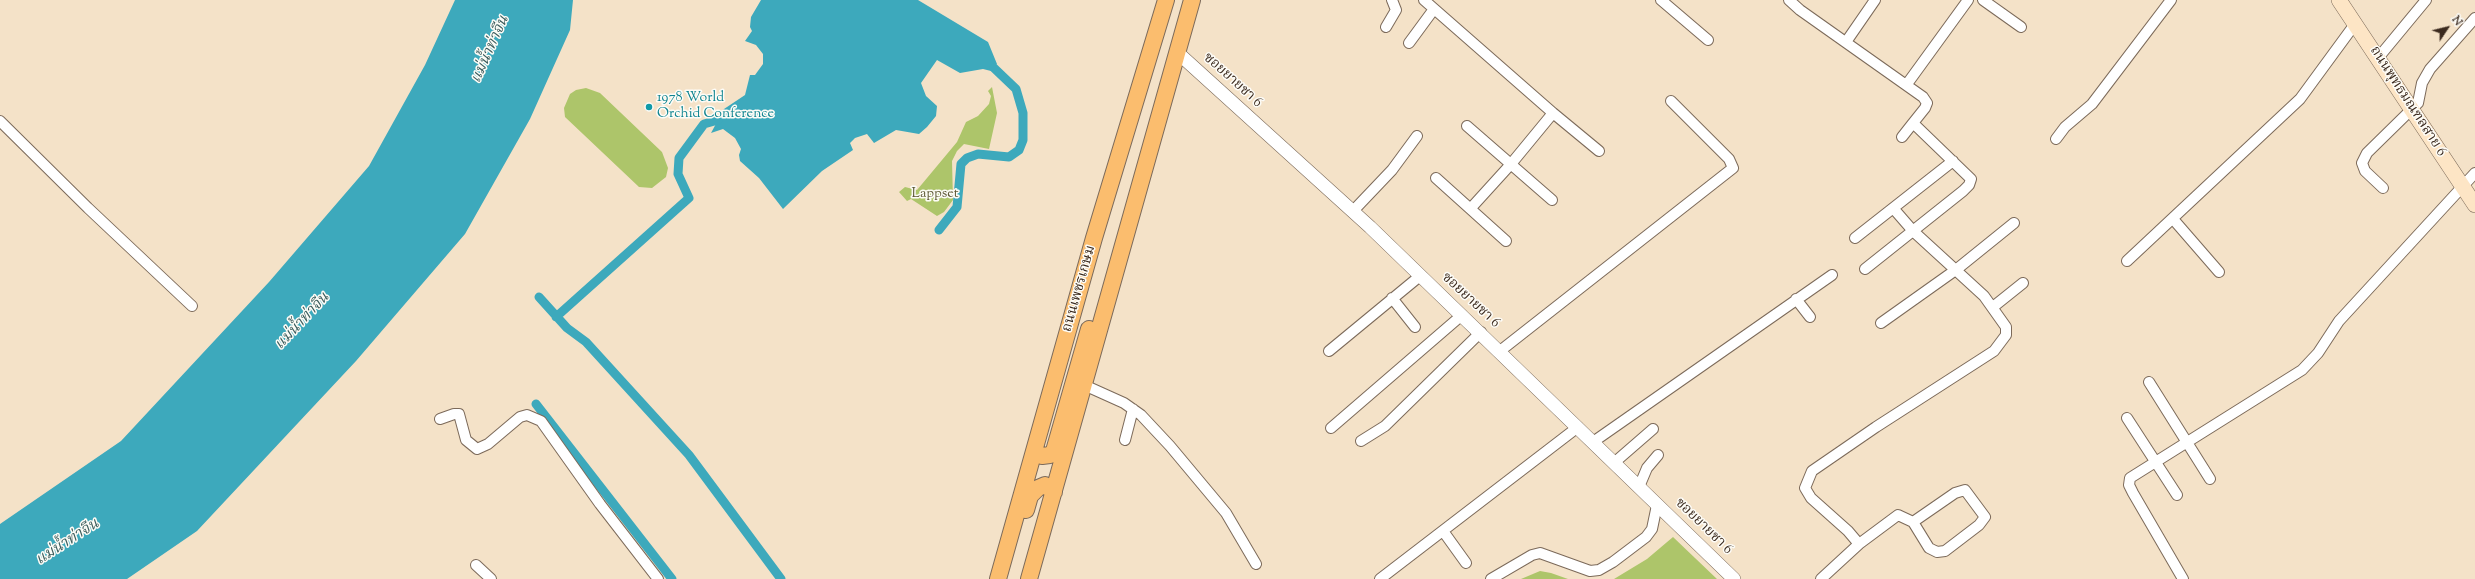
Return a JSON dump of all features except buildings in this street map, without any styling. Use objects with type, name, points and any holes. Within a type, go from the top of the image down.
[{"type":"main road","name":"ถนนเพชรเกษม","points":[[998,579],[1094,238],[1166,0]]},
{"type":"main road","name":"ถนนเพชรเกษม","points":[[1029,579],[1192,0]]},
{"type":"main road","name":"ถนนพุทธมณฑลสาย 6","points":[[2339,0],[2475,205]]},
{"type":"main road","points":[[1035,452],[1042,456],[1050,455],[1054,451],[1096,306],[1105,285],[1112,284]]},
{"type":"main road","points":[[1007,579],[1030,496],[1045,485],[1054,492]]},
{"type":"street","points":[[1386,27],[1396,10],[1392,0]]},
{"type":"street","points":[[1424,0],[1552,113],[1598,151]]},
{"type":"street","points":[[1661,0],[1708,40]]},
{"type":"street","points":[[1789,0],[1800,10],[1907,84],[1923,97],[1927,103],[1902,137]]},
{"type":"street","points":[[1846,42],[1875,0]]},
{"type":"street","points":[[1907,84],[1968,0]]},
{"type":"street","points":[[1984,0],[2021,27]]},
{"type":"street","points":[[2056,139],[2065,127],[2092,104],[2171,0]]},
{"type":"street","points":[[2378,58],[2426,0]]},
{"type":"street","points":[[1409,42],[1434,9]]},
{"type":"street","points":[[2383,188],[2365,170],[2362,163],[2367,153],[2419,101],[2422,83],[2430,69],[2475,18]]},
{"type":"street","points":[[2127,261],[2300,99],[2355,24]]},
{"type":"street","name":"ซอยยายชา 6","points":[[1178,53],[1353,211],[1420,276],[1482,332],[1734,579]]},
{"type":"street","points":[[1500,351],[1733,168],[1734,166],[1730,159],[1671,101]]},
{"type":"street","points":[[1470,208],[1511,164],[1552,113]]},
{"type":"street","points":[[0,121],[88,208],[192,306]]},
{"type":"street","points":[[1865,269],[1969,186],[1971,180],[1969,175],[1913,123]]},
{"type":"street","points":[[1467,126],[1552,200]]},
{"type":"street","points":[[1353,211],[1392,170],[1417,136]]},
{"type":"street","points":[[1855,238],[1953,161]]},
{"type":"street","points":[[2183,579],[2129,485],[2130,478],[2302,370],[2318,353],[2339,321],[2475,173]]},
{"type":"street","points":[[1436,178],[1506,241]]},
{"type":"street","points":[[1859,544],[1848,531],[1811,498],[1805,488],[1807,479],[1812,471],[1994,350],[2006,335],[2006,327],[1993,307],[1957,269],[1913,231],[1893,208]]},
{"type":"street","points":[[2173,219],[2219,272]]},
{"type":"street","points":[[1881,323],[1957,269],[2014,223]]},
{"type":"street","points":[[1593,442],[1832,275]]},
{"type":"street","points":[[1329,351],[1420,276]]},
{"type":"street","points":[[1993,307],[2023,283]]},
{"type":"street","points":[[1392,298],[1415,327]]},
{"type":"street","points":[[1796,299],[1810,317]]},
{"type":"street","points":[[1331,428],[1462,315]]},
{"type":"street","points":[[1361,441],[1385,426],[1482,332]]},
{"type":"street","points":[[2149,382],[2210,479]]},
{"type":"street","points":[[1084,385],[1124,403],[1133,409],[1170,446],[1226,513],[1256,564]]},
{"type":"street","points":[[1125,440],[1133,409]]},
{"type":"street","points":[[440,419],[459,414],[466,440],[477,449],[488,444],[520,417],[527,415],[541,421],[600,504],[658,579]]},
{"type":"street","points":[[2127,418],[2177,494]]},
{"type":"street","points":[[1380,579],[1578,427]]},
{"type":"street","points":[[1615,462],[1653,428]]},
{"type":"street","points":[[1639,487],[1647,468],[1658,455]]},
{"type":"street","points":[[1821,579],[1859,544],[1898,515],[1913,522],[1929,548],[1937,552],[1945,551],[1979,526],[1985,517],[1973,498],[1965,490],[1955,493],[1913,522]]},
{"type":"street","points":[[1491,579],[1532,555],[1540,552],[1590,571],[1599,570],[1613,562],[1646,538],[1652,529],[1657,505]]},
{"type":"street","points":[[1443,532],[1466,563]]},
{"type":"street","points":[[476,565],[491,579]]},
{"type":"green space","name":"Lappset","points":[[992,87],[997,113],[989,149],[964,144],[957,151],[952,161],[953,200],[944,212],[937,216],[911,199],[907,201],[899,192],[905,187],[917,190],[957,142],[966,122],[978,116],[989,104],[991,96],[988,91]]},
{"type":"green space","points":[[586,88],[600,93],[662,152],[668,168],[666,177],[652,188],[639,187],[565,117],[564,108],[570,94],[576,90]]},
{"type":"green space","points":[[1673,537],[1717,579],[1614,579],[1647,559]]},
{"type":"green space","points":[[1540,571],[1551,573],[1568,579],[1521,579]]},
{"type":"water","name":"แม่น้ำท่าจีน","points":[[455,0],[573,0],[570,30],[530,119],[465,234],[356,361],[197,531],[127,579],[0,579],[0,524],[121,441],[269,282],[369,166],[425,65]]},
{"type":"water","points":[[761,0],[918,0],[988,42],[997,64],[991,71],[983,69],[960,73],[937,60],[921,83],[926,96],[937,106],[936,116],[927,127],[919,134],[896,130],[874,143],[867,134],[855,138],[850,143],[853,150],[822,171],[783,209],[759,178],[740,161],[739,155],[741,149],[735,138],[723,129],[711,133],[724,109],[745,95],[750,75],[755,75],[763,64],[763,54],[756,45],[745,41],[752,31],[750,27],[751,17]]},
{"type":"waterway","points":[[939,230],[957,207],[961,164],[967,158],[978,154],[1009,157],[1019,150],[1023,140],[1023,113],[1016,89],[994,68]]},
{"type":"waterway","points":[[556,317],[689,198],[678,174],[679,158],[704,124],[718,120]]},
{"type":"waterway","points":[[539,297],[567,328],[586,342],[689,455],[781,579]]},
{"type":"waterway","points":[[536,404],[672,579]]},
{"type":"place","name":"1978 World Orchid Conference","points":[[649,107]]}]
